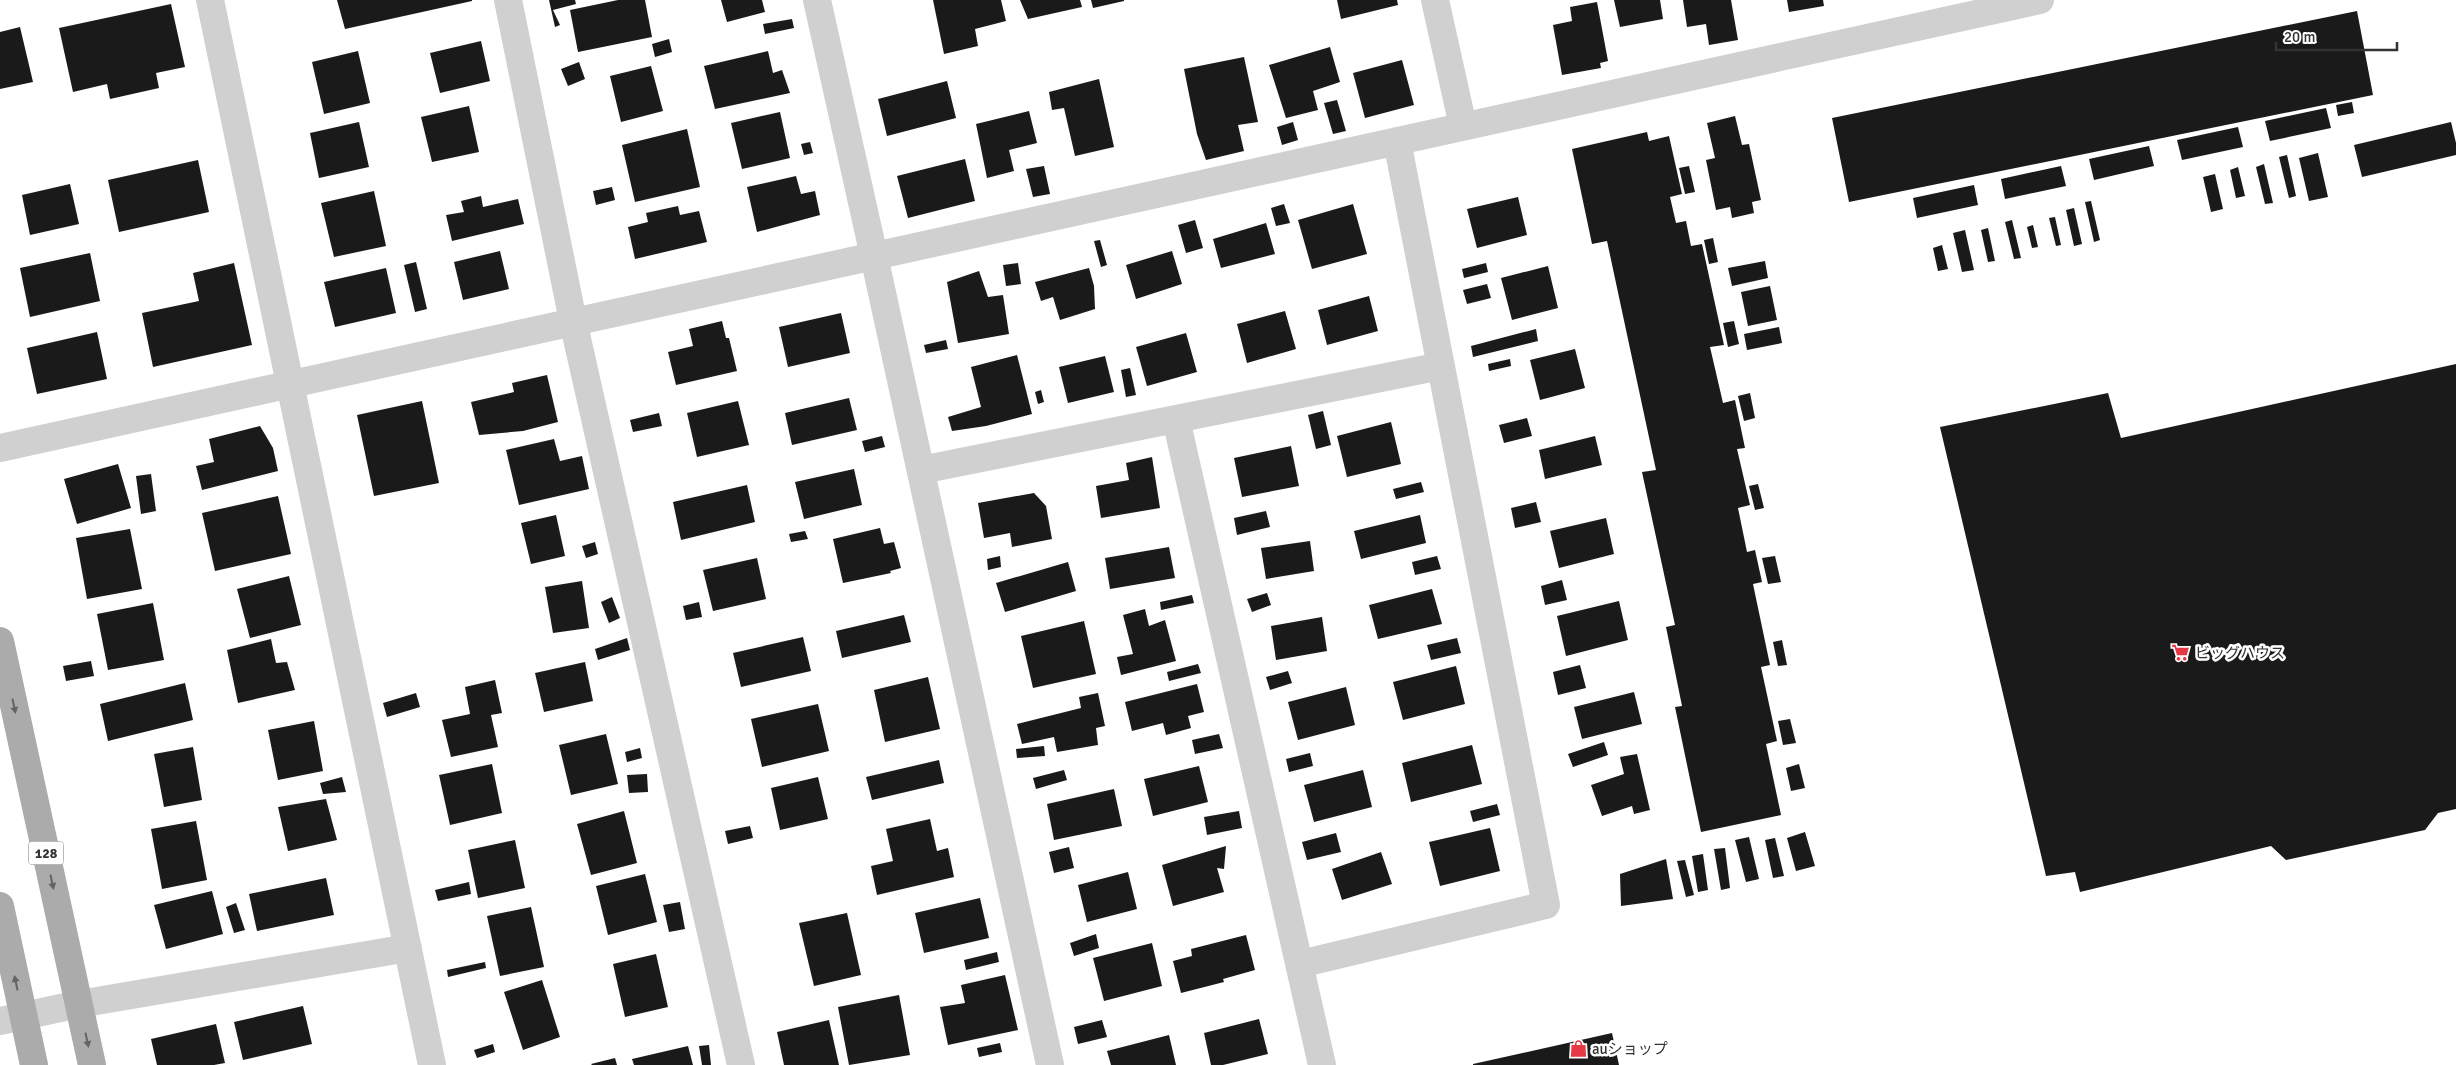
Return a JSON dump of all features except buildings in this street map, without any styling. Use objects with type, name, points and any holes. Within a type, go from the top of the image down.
[{"type":"main road","name":"128","points":[[0,641],[92,1065]]},
{"type":"main road","points":[[0,906],[12,1019],[34,1065]]},
{"type":"street","points":[[210,0],[432,1065]]},
{"type":"street","points":[[508,0],[573,321],[741,1065]]},
{"type":"street","points":[[817,0],[1050,1065]]},
{"type":"street","points":[[1436,0],[1463,126]]},
{"type":"street","points":[[0,448],[2040,0]]},
{"type":"street","points":[[1300,964],[1546,905],[1397,141]]},
{"type":"street","points":[[921,470],[1441,366]]},
{"type":"street","points":[[1176,419],[1322,1065]]},
{"type":"street","points":[[12,1019],[79,1004],[408,948]]},
{"type":"place","name":"ビッグハウス","points":[[2181,653]]},
{"type":"place","name":"auショップ","points":[[1578,1049]]}]
